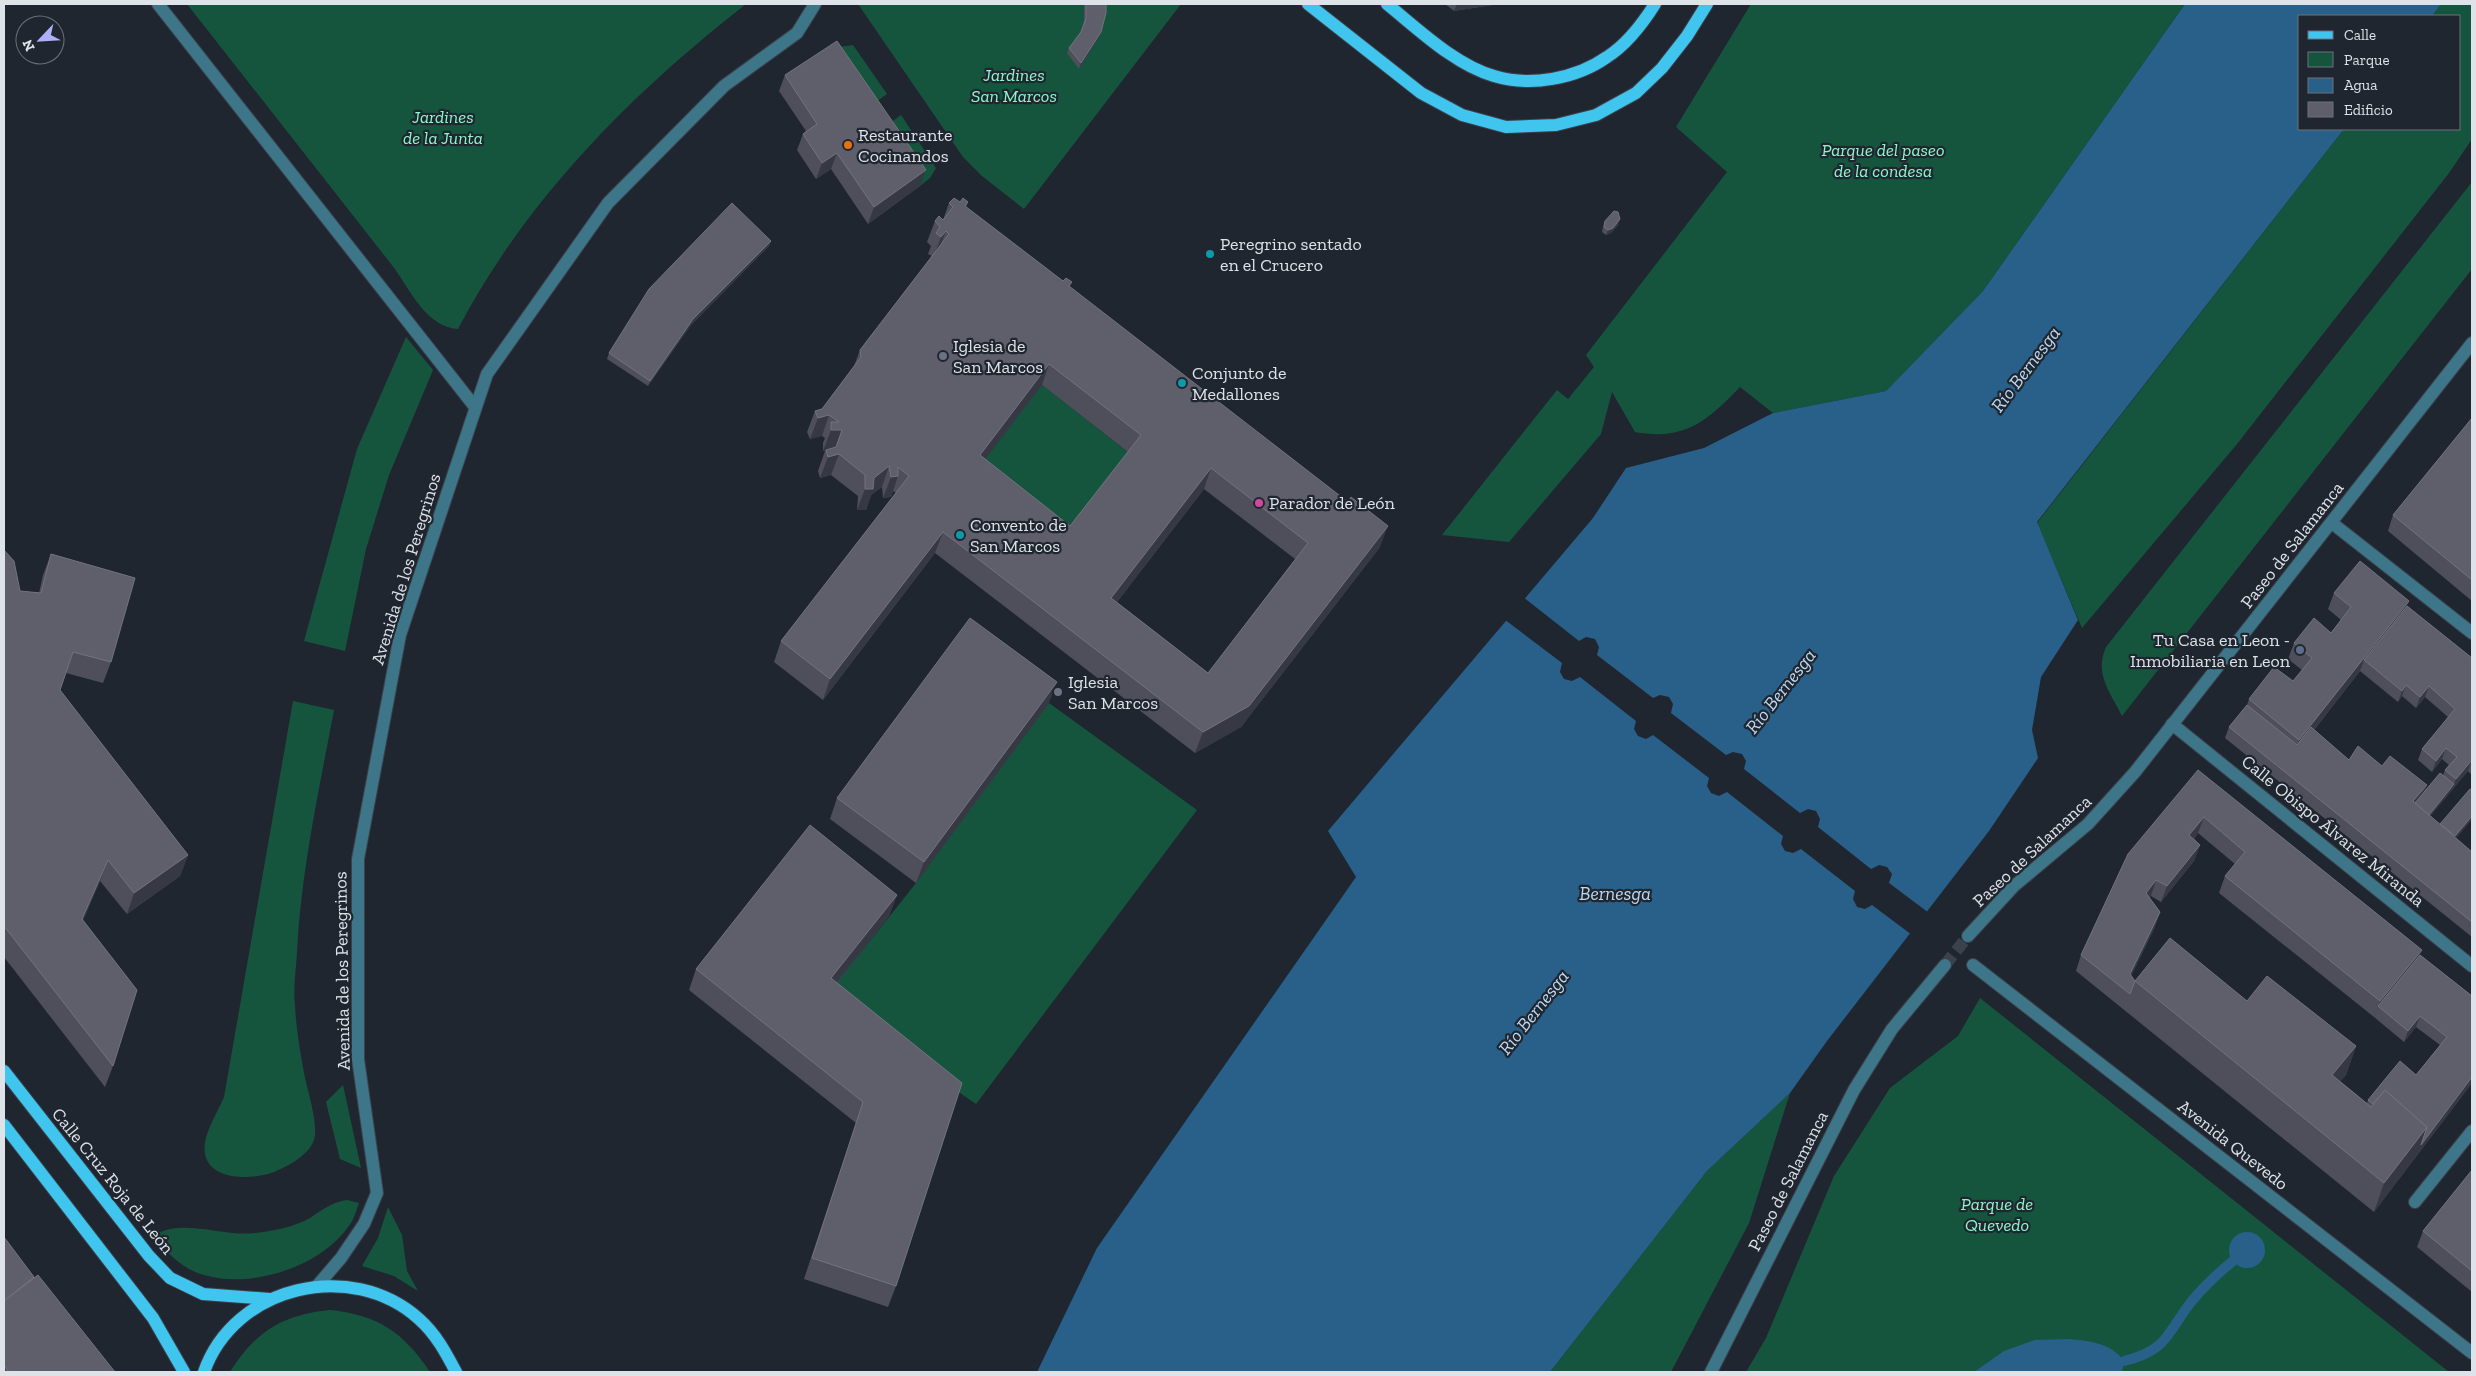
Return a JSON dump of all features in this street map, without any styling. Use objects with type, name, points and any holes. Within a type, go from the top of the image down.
[{"type":"main road","points":[[1308,4],[1421,93],[1462,115],[1506,127],[1556,125],[1596,115],[1636,93],[1662,68],[1687,36],[1707,4]]},
{"type":"main road","points":[[1388,4],[1439,47],[1476,68],[1494,76],[1530,81],[1578,72],[1607,57],[1631,35],[1652,8]]},
{"type":"main road","name":"Calle Cruz Roja de León","points":[[4,1072],[143,1249],[170,1278],[203,1294],[270,1299]]},
{"type":"main road","points":[[4,1126],[153,1318],[184,1372]]},
{"type":"main road","points":[[204,1372],[209,1357],[234,1323],[270,1299],[293,1290],[317,1286],[354,1287],[388,1299],[419,1319],[443,1346],[456,1372]]},
{"type":"street","points":[[158,4],[475,407]]},
{"type":"street","name":"Avenida de los Peregrinos","points":[[317,1286],[341,1258],[364,1224],[377,1193],[358,1060],[358,859],[400,635],[487,374],[608,203],[724,86],[797,33],[815,4]]},
{"type":"street","name":"Paseo de Salamanca","points":[[1968,936],[2014,886],[2088,824],[2135,772],[2472,343]]},
{"type":"street","points":[[2332,523],[2472,633]]},
{"type":"street","name":"Calle Obispo Álvarez Miranda","points":[[2172,724],[2472,966]]},
{"type":"street","name":"Avenida Quevedo","points":[[1973,965],[2472,1353]]},
{"type":"street","name":"Paseo de Salamanca","points":[[1711,1372],[1854,1090],[1892,1029],[1945,966]]},
{"type":"street","points":[[2415,1202],[2472,1131]]},
{"type":"green space","name":"Jardines de la Junta","points":[[187,4],[746,4],[662,74],[585,151],[516,236],[485,281],[458,329],[447,327],[437,322],[421,307],[395,269]]},
{"type":"green space","name":"Jardines San Marcos","points":[[858,4],[1181,4],[1024,209],[982,176],[963,157]]},
{"type":"green space","name":"Parque del paseo de la condesa","points":[[1751,4],[2185,4],[1983,291],[1886,391],[1773,413],[1740,387],[1705,419],[1694,426],[1668,434],[1635,432],[1612,392],[1601,434],[1509,542],[1442,535],[1557,390],[1568,399],[1594,367],[1586,355],[1727,172],[1676,127]]},
{"type":"green space","points":[[2441,4],[2472,4],[2472,139],[2449,173],[2237,444],[2082,628],[2037,523],[2343,130],[2461,130],[2461,15],[2433,15]]},
{"type":"green space","points":[[853,45],[887,94],[866,109],[832,48]]},
{"type":"green space","points":[[901,115],[936,168],[930,178],[920,186],[881,130]]},
{"type":"green space","points":[[2472,182],[2472,269],[2122,716],[2105,683],[2102,666],[2106,647]]},
{"type":"green space","points":[[406,337],[433,370],[389,475],[366,549],[345,651],[304,641],[357,449]]},
{"type":"green space","points":[[1042,385],[1133,456],[1063,546],[972,476]]},
{"type":"green space","points":[[293,701],[334,710],[302,891],[294,986],[298,1039],[314,1116],[315,1133],[314,1140],[307,1151],[291,1163],[264,1175],[240,1177],[218,1171],[210,1164],[205,1155],[205,1142],[224,1097]]},
{"type":"green space","points":[[1049,703],[1197,810],[976,1104],[824,999],[916,883]]},
{"type":"green space","name":"Parque de Quevedo","points":[[1980,998],[2449,1372],[1746,1372],[1766,1338],[1834,1176],[1890,1088],[1958,1036]]},
{"type":"green space","points":[[343,1085],[361,1168],[340,1159],[326,1102]]},
{"type":"green space","points":[[1790,1093],[1749,1223],[1671,1372],[1550,1372],[1707,1171]]},
{"type":"green space","points":[[347,1200],[359,1203],[352,1221],[336,1241],[303,1263],[263,1277],[223,1279],[196,1272],[176,1260],[154,1236],[176,1228],[242,1233],[276,1230],[304,1221],[332,1204]]},
{"type":"green space","points":[[388,1207],[402,1235],[407,1271],[418,1291],[394,1276],[362,1266],[378,1238]]},
{"type":"green space","points":[[330,1310],[362,1316],[388,1328],[410,1346],[430,1372],[230,1372],[250,1346],[272,1328],[298,1316]]},
{"type":"water","name":"Bernesga","points":[[2185,4],[2441,4],[2433,15],[2298,15],[2298,130],[2343,130],[2037,522],[2078,620],[2041,677],[2032,730],[2038,758],[1989,831],[1827,1041],[1790,1093],[1707,1171],[1550,1372],[1037,1372],[1097,1248],[1356,877],[1328,831],[1593,518],[1626,468],[1704,448],[1773,413],[1886,391],[1983,291]]},
{"type":"water","points":[[2247,1232],[2254,1233],[2260,1237],[2264,1243],[2264,1257],[2260,1263],[2254,1267],[2247,1268],[2240,1267],[2234,1263],[2230,1257],[2229,1250],[2230,1243],[2234,1237],[2240,1233]]},
{"type":"water","points":[[2069,1339],[2100,1344],[2113,1350],[2124,1361],[2122,1372],[1974,1372],[2004,1351],[2035,1340]]},
{"type":"pier","points":[[1523,597],[1579,641],[1586,637],[1595,639],[1599,647],[1597,655],[1653,698],[1660,695],[1669,697],[1673,704],[1671,713],[1726,755],[1733,752],[1742,754],[1746,761],[1744,769],[1800,813],[1808,809],[1816,811],[1820,819],[1818,827],[1871,869],[1879,865],[1887,867],[1892,874],[1889,883],[1929,913],[1912,935],[1872,905],[1865,909],[1857,907],[1853,899],[1855,891],[1801,849],[1793,853],[1785,851],[1781,844],[1783,836],[1727,792],[1719,796],[1711,793],[1707,786],[1709,778],[1653,735],[1646,739],[1638,736],[1634,729],[1636,721],[1580,677],[1572,681],[1564,679],[1560,672],[1562,663],[1504,619]]},
{"type":"building","points":[[1086,4],[1106,4],[1106,13],[1101,32],[1081,63],[1069,48],[1081,32],[1086,18]]},
{"type":"building","name":"Restaurante Cocinandos","points":[[837,41],[926,170],[874,207],[837,153],[822,163],[803,134],[817,124],[785,75]]},
{"type":"building","points":[[954,198],[960,202],[963,198],[968,202],[965,206],[1063,281],[1066,278],[1072,282],[1069,286],[1348,502],[1351,497],[1388,526],[1249,706],[1203,732],[943,532],[830,679],[781,641],[909,476],[898,467],[898,476],[891,477],[889,466],[874,478],[873,489],[865,489],[865,475],[839,454],[828,457],[826,450],[836,447],[842,430],[831,430],[831,422],[839,422],[829,415],[818,418],[815,411],[822,409],[861,357],[860,350],[949,234],[946,231],[941,237],[936,233],[940,227],[935,221],[939,216],[943,220],[953,207],[949,203]],"holes":[[[1049,364],[1141,435],[1070,526],[980,455]],[[1211,468],[1308,543],[1208,673],[1111,598]]]},
{"type":"building","points":[[732,203],[771,241],[693,319],[650,381],[609,353],[649,289]]},
{"type":"building","points":[[1614,211],[1618,212],[1620,219],[1613,228],[1608,230],[1604,227],[1605,221]]},
{"type":"building","points":[[2472,418],[2472,580],[2393,515]]},
{"type":"building","points":[[4,550],[14,561],[20,591],[41,593],[51,554],[135,578],[111,662],[73,652],[60,690],[188,855],[134,893],[108,860],[82,919],[137,990],[113,1066],[4,926]]},
{"type":"building","points":[[2360,561],[2409,601],[2299,740],[2249,699],[2274,667],[2293,681],[2312,658],[2294,643],[2314,618],[2331,633],[2351,607],[2334,593]]},
{"type":"building","points":[[2407,606],[2472,658],[2472,760],[2456,779],[2445,770],[2457,757],[2446,748],[2436,761],[2422,749],[2455,709],[2429,686],[2420,697],[2406,685],[2402,691],[2364,660]]},
{"type":"building","points":[[970,618],[1057,682],[924,862],[837,798]]},
{"type":"building","points":[[2247,705],[2297,745],[2311,727],[2349,760],[2358,746],[2382,766],[2390,756],[2427,785],[2413,801],[2472,852],[2472,922],[2229,727]]},
{"type":"building","points":[[2198,770],[2422,950],[2380,1001],[2225,876],[2245,852],[2204,817],[2189,835],[2200,845],[2167,886],[2156,880],[2146,893],[2160,912],[2130,974],[2135,981],[2130,994],[2081,955],[2128,854]]},
{"type":"building","points":[[2440,773],[2454,784],[2429,815],[2415,803]]},
{"type":"building","points":[[2470,789],[2472,790],[2472,816],[2455,836],[2440,824]]},
{"type":"building","points":[[810,825],[897,895],[831,978],[962,1083],[896,1286],[812,1258],[863,1102],[696,969]]},
{"type":"building","points":[[2170,938],[2247,1001],[2267,976],[2356,1046],[2332,1075],[2371,1107],[2385,1090],[2427,1127],[2384,1183],[2135,981]]},
{"type":"building","points":[[2420,955],[2472,996],[2472,1077],[2421,1145],[2427,1127],[2385,1090],[2373,1104],[2368,1100],[2400,1061],[2416,1075],[2447,1037],[2420,1016],[2408,1031],[2378,1006]]},
{"type":"building","points":[[2472,1170],[2472,1271],[2423,1231]]},
{"type":"building","points":[[4,1237],[34,1277],[4,1301]]},
{"type":"building","points":[[38,1275],[115,1372],[9,1372],[4,1365],[4,1301]]},
{"type":"waterway","points":[[2124,1361],[2138,1357],[2158,1346],[2171,1332],[2196,1296],[2233,1261]]},
{"type":"tunnel","points":[[1945,965],[1968,936]]},
{"type":"place","name":"Restaurante Cocinandos","points":[[848,145]]},
{"type":"place","name":"Peregrino sentado en el Crucero","points":[[1210,254]]},
{"type":"place","name":"Iglesia de San Marcos","points":[[943,356]]},
{"type":"place","name":"Conjunto de Medallones","points":[[1182,383]]},
{"type":"place","name":"Parador de León","points":[[1259,503]]},
{"type":"place","name":"Convento de San Marcos","points":[[960,535]]},
{"type":"place","name":"Tu Casa en Leon - Inmobiliaria en Leon","points":[[2300,650]]},
{"type":"place","name":"Iglesia San Marcos","points":[[1058,692]]},
{"type":"water label","name":"Río Bernesga","points":[[2025,369]]},
{"type":"water label","name":"Río Bernesga","points":[[1780,691]]},
{"type":"water label","name":"Río Bernesga","points":[[1533,1012]]}]
